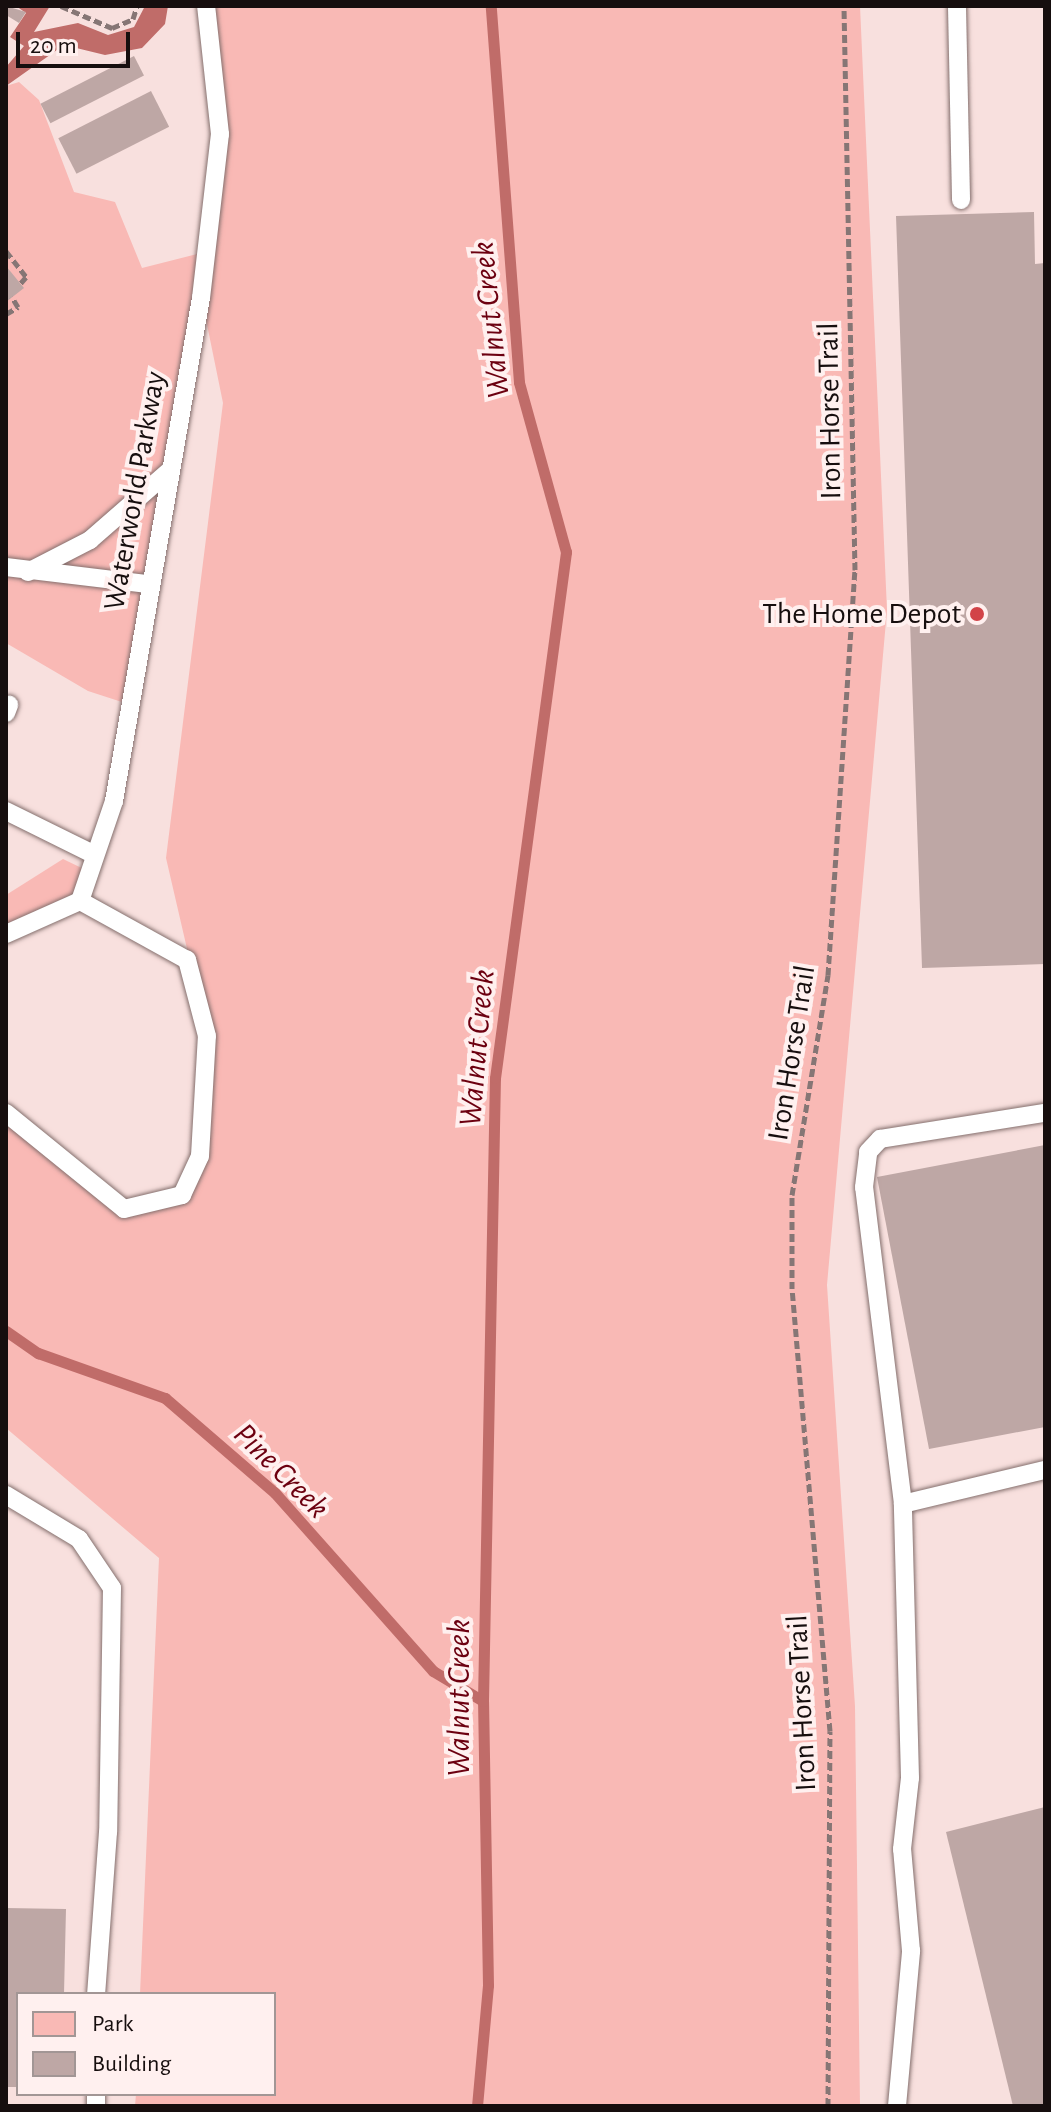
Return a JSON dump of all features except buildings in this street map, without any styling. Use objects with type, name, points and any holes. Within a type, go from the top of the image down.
[{"type":"lane","name":"Waterworld Parkway","points":[[80,901],[114,801],[146,584],[169,471],[220,134],[206,6]]},
{"type":"lane","points":[[957,6],[961,200]]},
{"type":"lane","points":[[28,572],[90,540],[169,471]]},
{"type":"lane","points":[[6,567],[146,584]]},
{"type":"lane","points":[[6,811],[95,855]]},
{"type":"lane","points":[[6,934],[80,901],[187,960],[207,1036],[200,1156],[182,1195],[124,1209],[6,1113]]},
{"type":"lane","points":[[897,2106],[911,1951],[902,1849],[910,1778],[903,1504],[864,1187],[868,1152],[880,1139],[1045,1113]]},
{"type":"lane","points":[[903,1504],[1045,1470]]},
{"type":"lane","points":[[6,1495],[79,1539],[112,1588],[108,1832],[96,1992]]},
{"type":"path","points":[[61,6],[112,28],[133,19],[137,6]]},
{"type":"path","name":"Iron Horse Trail","points":[[828,2106],[830,1731],[792,1289],[792,1195],[828,975],[855,570],[844,6]]},
{"type":"path","points":[[6,251],[26,277],[20,284]]},
{"type":"path","points":[[6,314],[18,307],[12,297]]},
{"type":"green space","points":[[206,6],[860,6],[887,610],[827,1285],[855,1706],[860,2106],[135,2106],[136,2096],[276,2096],[276,1992],[140,1992],[159,1558],[6,1428],[6,1113],[124,1209],[182,1195],[200,1156],[207,1035],[166,858],[223,403],[202,300],[128,704],[88,691],[6,643],[6,86],[19,82],[39,100],[74,192],[115,202],[142,268],[205,252],[220,134]]},
{"type":"green space","points":[[63,859],[90,872],[80,901],[6,934],[6,895]]},
{"type":"shaded area","points":[[16,6],[50,6],[34,32],[78,23],[108,35],[134,27],[145,6],[168,6],[165,24],[142,48],[105,55],[64,45],[6,86],[6,67],[24,46],[10,37],[26,13]]},
{"type":"waterway","name":"Walnut Creek","points":[[477,2106],[488,1985],[483,1701],[495,1078],[566,552],[519,382],[491,6]]},
{"type":"waterway","name":"Pine Creek","points":[[6,1331],[38,1353],[165,1398],[275,1493],[433,1671],[483,1701]]},
{"type":"place","name":"The Home Depot","points":[[977,614]]}]
